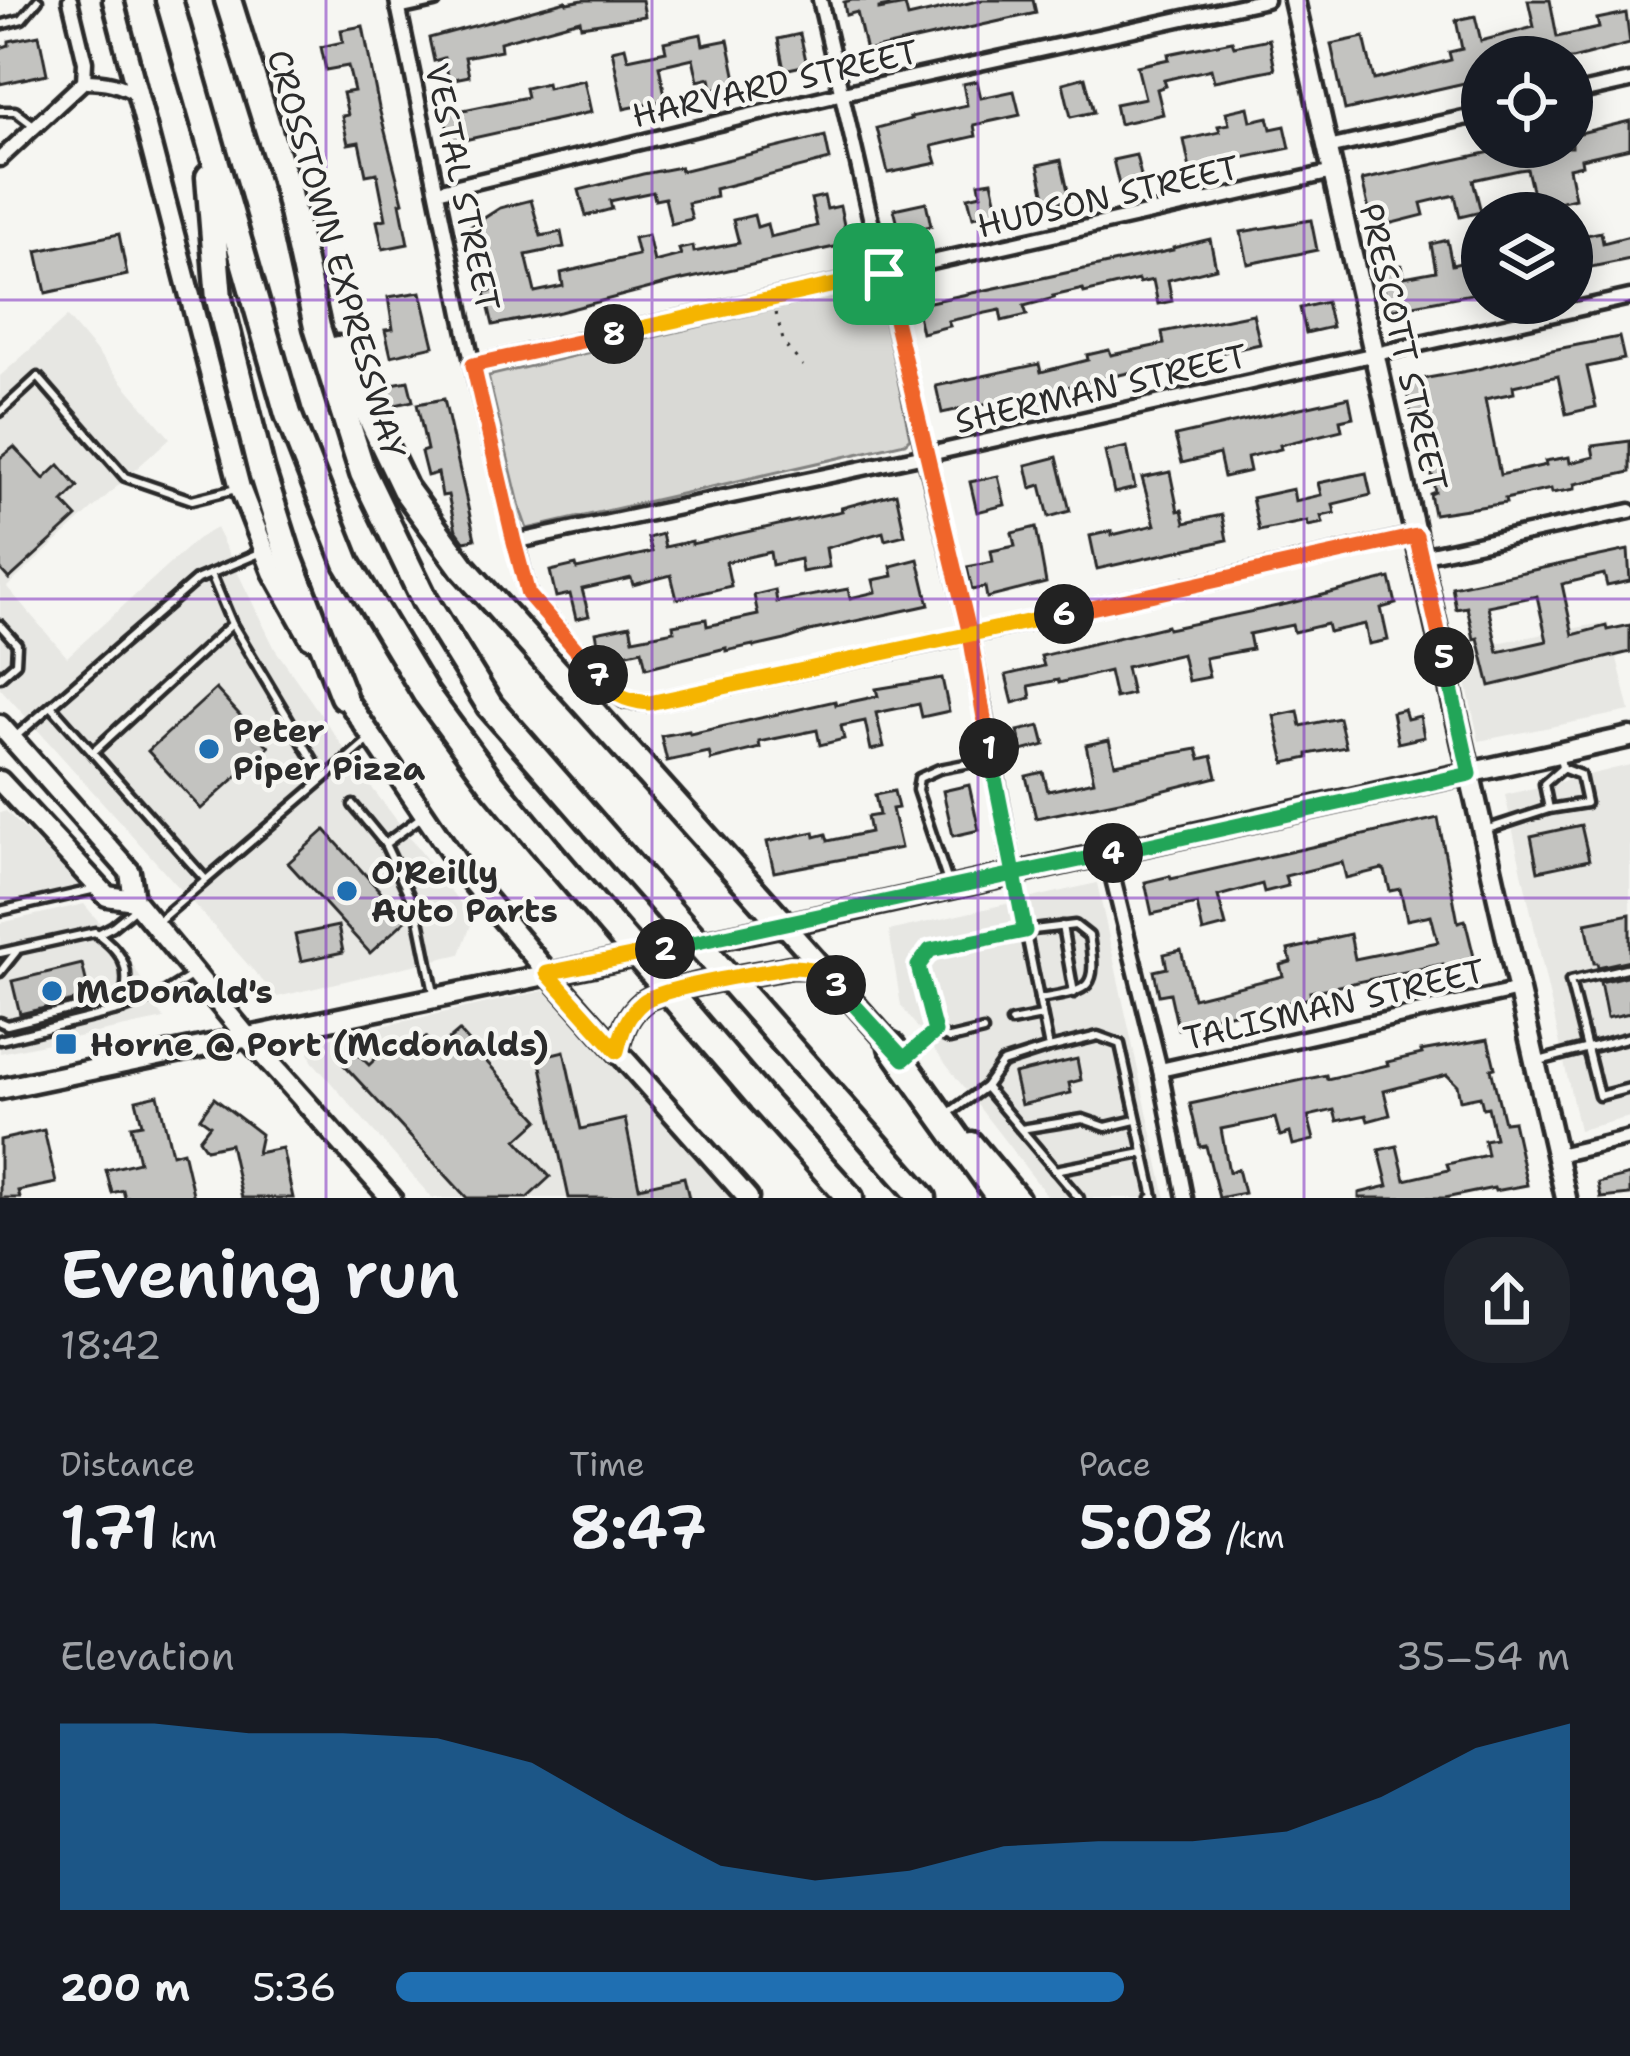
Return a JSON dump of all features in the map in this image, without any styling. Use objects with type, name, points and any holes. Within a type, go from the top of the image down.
[{"type":"highway","points":[[170,0],[288,414],[347,563],[426,694],[490,781],[850,1198]]},
{"type":"highway","name":"CROSSTOWN EXPRESSWAY","points":[[228,0],[287,189],[317,327],[363,473],[425,601],[490,706],[923,1198]]},
{"type":"highway","points":[[204,121],[219,299],[281,534],[343,696]]},
{"type":"highway","points":[[307,281],[405,489],[451,552],[784,925]]},
{"type":"highway","points":[[898,1053],[1000,1198]]},
{"type":"main road","points":[[112,0],[240,488],[273,572],[343,696],[465,874],[748,1198]]},
{"type":"main road","name":"PRESCOTT STREET","points":[[1294,0],[1566,1198]]},
{"type":"main road","points":[[6,732],[130,872],[136,903],[154,925],[391,1198]]},
{"type":"main road","points":[[2,1083],[248,1038],[1470,774],[1561,761],[1630,737]]},
{"type":"main road","points":[[2,787],[107,896],[136,903]]},
{"type":"main road","points":[[784,925],[1019,1198]]},
{"type":"main road","points":[[617,1051],[630,1014],[653,995],[790,967],[808,967],[827,975]]},
{"type":"street","points":[[0,158],[84,81],[85,62],[70,0]]},
{"type":"street","points":[[397,4],[434,0]]},
{"type":"street","points":[[820,0],[970,635],[1014,874]]},
{"type":"street","name":"HARVARD STREET","points":[[437,191],[843,93],[1266,0]]},
{"type":"street","name":"VESTAL STREET","points":[[397,4],[473,365],[528,594],[610,689],[625,700],[649,703],[970,635]]},
{"type":"street","points":[[84,81],[122,85],[138,95]]},
{"type":"street","points":[[1593,89],[1630,81]]},
{"type":"street","points":[[1328,148],[1461,119]]},
{"type":"street","name":"HUDSON STREET","points":[[473,365],[1333,172]]},
{"type":"street","name":"SHERMAN STREET","points":[[514,542],[1630,297]]},
{"type":"street","points":[[1421,556],[1630,511]]},
{"type":"street","points":[[970,635],[1416,536]]},
{"type":"street","points":[[1107,854],[1160,1070],[1185,1198]]},
{"type":"street","name":"TALISMAN STREET","points":[[1160,1070],[1519,990]]},
{"type":"street","points":[[1557,1155],[1630,1138]]},
{"type":"lane","points":[[0,25],[22,20],[38,0]]},
{"type":"lane","points":[[0,110],[15,110],[35,127]]},
{"type":"lane","points":[[0,412],[38,377],[125,477],[192,500],[240,488]]},
{"type":"lane","points":[[6,732],[51,706],[196,580],[265,550]]},
{"type":"lane","points":[[211,574],[232,624],[324,778]]},
{"type":"lane","points":[[92,752],[232,624]]},
{"type":"lane","points":[[0,625],[17,644],[16,663],[0,677]]},
{"type":"lane","points":[[51,706],[205,880]]},
{"type":"lane","points":[[154,925],[371,738]]},
{"type":"lane","points":[[950,888],[917,790],[919,778],[991,759]]},
{"type":"lane","points":[[1483,831],[1549,809],[1586,803],[1580,775],[1561,761],[1544,784],[1549,809]]},
{"type":"lane","points":[[353,805],[385,844],[418,914],[435,997]]},
{"type":"lane","points":[[385,844],[424,815]]},
{"type":"lane","points":[[1014,874],[1049,1048]]},
{"type":"lane","points":[[0,911],[100,888]]},
{"type":"lane","points":[[98,934],[136,903]]},
{"type":"lane","points":[[1062,925],[1074,993]]},
{"type":"lane","points":[[935,1032],[918,966],[930,950],[1075,925],[1089,936],[1094,970],[1089,984],[1074,993],[1039,999]]},
{"type":"lane","points":[[0,953],[94,932],[122,958],[129,982],[121,1010]]},
{"type":"lane","points":[[0,972],[18,949]]},
{"type":"lane","points":[[1630,967],[1570,981],[1599,1096],[1630,1088]]},
{"type":"lane","points":[[0,1040],[121,1010],[159,996],[195,974]]},
{"type":"lane","points":[[0,1022],[7,1025],[96,1004],[111,1012]]},
{"type":"lane","points":[[1010,1022],[1042,1016]]},
{"type":"lane","points":[[935,1032],[950,1039],[983,1030]]},
{"type":"lane","points":[[898,1053],[935,1032]]},
{"type":"lane","points":[[949,1113],[985,1087],[1002,1063],[1098,1036],[1120,1044],[1151,1198]]},
{"type":"lane","points":[[1535,1062],[1630,1037]]},
{"type":"lane","points":[[985,1087],[1079,1198]]},
{"type":"lane","points":[[1021,1130],[1083,1119],[1106,1127],[1135,1120]]},
{"type":"lane","points":[[1055,1170],[1143,1153]]},
{"type":"path","points":[[776,314],[784,344],[803,366]]},
{"type":"shaded area","points":[[872,286],[880,293],[910,438],[905,443],[527,529],[488,376]]},
{"type":"shaded area","points":[[67,317],[170,438],[7,587],[67,657],[197,539],[216,528],[275,649],[369,784],[473,920],[460,954],[277,997],[0,688],[0,376]]},
{"type":"shaded area","points":[[1608,622],[1630,711],[1479,741],[1459,650]]},
{"type":"shaded area","points":[[1630,765],[1630,1117],[1579,1130],[1505,795]]},
{"type":"shaded area","points":[[6,811],[83,888],[0,906],[0,813]]},
{"type":"shaded area","points":[[1097,883],[1166,1198],[1049,1198],[901,1006],[889,931]]},
{"type":"shaded area","points":[[84,904],[129,958],[164,1019],[0,1053],[0,923]]},
{"type":"shaded area","points":[[543,991],[558,998],[734,1198],[432,1198],[309,1052],[318,1040]]},
{"type":"building","points":[[583,0],[642,0],[645,16],[581,26],[580,20],[500,42],[501,50],[465,57],[469,76],[449,80],[444,58],[434,61],[429,38]]},
{"type":"building","points":[[888,0],[889,6],[879,10],[905,5],[908,17],[982,0],[1033,0],[1036,13],[866,51],[857,12],[846,15],[844,2]]},
{"type":"building","points":[[1528,0],[1550,0],[1557,36],[1500,36],[1534,27]]},
{"type":"building","points":[[1626,13],[1630,44],[1593,54],[1593,36],[1562,36],[1599,28],[1597,19]]},
{"type":"building","points":[[1475,16],[1480,36],[1461,36],[1461,44],[1456,20]]},
{"type":"building","points":[[363,26],[408,244],[383,249],[377,221],[386,219],[377,173],[366,175],[359,142],[348,144],[342,116],[348,115],[343,93],[354,91],[348,66],[326,70],[321,47],[343,42],[341,30]]},
{"type":"building","points":[[701,34],[703,45],[728,40],[737,84],[712,89],[710,78],[698,81],[693,58],[659,66],[666,100],[624,109],[612,50],[625,47],[628,59],[666,51],[664,42]]},
{"type":"building","points":[[800,34],[807,65],[784,70],[778,39]]},
{"type":"building","points":[[39,35],[47,74],[0,84],[0,48],[9,41]]},
{"type":"building","points":[[1364,37],[1374,80],[1451,60],[1449,52],[1461,49],[1461,84],[1345,110],[1331,44]]},
{"type":"building","points":[[1269,39],[1275,69],[1214,81],[1211,69],[1164,80],[1166,86],[1157,89],[1163,114],[1119,124],[1115,104],[1145,98],[1137,66],[1169,59],[1168,54]]},
{"type":"building","points":[[1085,77],[1094,112],[1071,117],[1063,83]]},
{"type":"building","points":[[584,80],[591,112],[451,143],[444,114],[527,97],[525,88]]},
{"type":"building","points":[[977,81],[981,98],[1014,91],[1020,115],[974,125],[976,136],[932,146],[937,163],[888,173],[877,128],[967,105],[963,84]]},
{"type":"building","points":[[1248,107],[1251,121],[1268,117],[1271,129],[1285,126],[1290,148],[1190,169],[1184,140],[1220,132],[1218,126],[1229,124],[1226,112]]},
{"type":"building","points":[[1630,121],[1630,148],[1593,156],[1593,130]]},
{"type":"building","points":[[825,136],[830,160],[715,189],[716,197],[688,203],[692,219],[671,224],[665,198],[655,200],[653,192],[610,201],[612,209],[586,216],[579,190]]},
{"type":"building","points":[[1136,155],[1142,180],[1119,185],[1113,160]]},
{"type":"building","points":[[1461,159],[1461,168],[1569,168],[1574,192],[1532,192],[1527,169],[1519,170],[1473,180],[1476,192],[1461,192],[1461,217],[1455,195],[1421,203],[1424,215],[1373,228],[1362,180]]},
{"type":"building","points":[[1061,160],[1070,200],[1047,205],[1038,165]]},
{"type":"building","points":[[992,181],[999,212],[973,217],[968,197],[981,194],[979,183]]},
{"type":"building","points":[[824,196],[827,209],[840,206],[848,244],[493,325],[485,292],[497,289],[490,259],[467,229],[500,208],[531,200],[541,236],[561,232],[564,247],[526,255],[535,292],[563,286],[561,273],[638,255],[634,238],[648,235],[654,262],[681,255],[679,249],[693,246],[694,252],[739,243],[733,220],[754,215],[757,227],[767,224],[770,237],[817,226],[811,199]]},
{"type":"building","points":[[926,202],[931,226],[900,233],[894,209]]},
{"type":"building","points":[[1311,220],[1317,250],[1248,264],[1241,232]]},
{"type":"building","points":[[1601,232],[1603,243],[1630,236],[1630,259],[1593,267],[1593,234]]},
{"type":"building","points":[[119,234],[127,275],[46,293],[37,251]]},
{"type":"building","points":[[1210,239],[1216,268],[1168,280],[1172,301],[1158,304],[1153,280],[1138,280],[1053,296],[1024,306],[1027,315],[1002,321],[1000,310],[948,321],[950,326],[922,333],[916,305]]},
{"type":"building","points":[[1447,240],[1452,265],[1461,263],[1461,296],[1388,310],[1380,270],[1401,265],[1404,277],[1436,271],[1431,244]]},
{"type":"building","points":[[421,292],[434,346],[391,356],[385,330],[393,329],[388,297]]},
{"type":"building","points":[[1326,302],[1332,327],[1306,333],[1300,308]]},
{"type":"building","points":[[1253,314],[1260,344],[1078,384],[1045,393],[1046,401],[1024,406],[1022,396],[942,413],[936,386],[1039,364],[1041,372],[1088,360],[1087,355],[1164,344],[1162,332]]},
{"type":"building","points":[[1619,337],[1624,359],[1587,367],[1596,407],[1566,414],[1558,376],[1513,386],[1514,393],[1485,399],[1500,475],[1546,465],[1545,461],[1569,457],[1570,463],[1594,457],[1592,446],[1630,441],[1630,472],[1575,484],[1575,489],[1552,493],[1551,489],[1505,499],[1506,503],[1434,514],[1428,454],[1436,453],[1428,414],[1412,417],[1405,382]]},
{"type":"building","points":[[408,381],[413,401],[391,406],[387,385]]},
{"type":"building","points":[[1349,397],[1353,417],[1340,420],[1342,430],[1247,457],[1250,471],[1224,477],[1219,454],[1182,463],[1175,436]]},
{"type":"building","points":[[444,399],[475,539],[464,541],[456,530],[448,495],[442,496],[438,473],[427,476],[421,452],[427,450],[417,404]]},
{"type":"building","points":[[14,447],[44,479],[59,465],[78,487],[63,502],[77,517],[9,579],[0,569],[0,458]]},
{"type":"building","points":[[1127,447],[1135,488],[1114,493],[1105,452]]},
{"type":"building","points":[[1057,457],[1070,511],[1049,517],[1041,485],[1031,488],[1026,465]]},
{"type":"building","points":[[1170,472],[1185,523],[1222,515],[1227,540],[1097,569],[1090,536],[1155,525],[1142,478]]},
{"type":"building","points":[[1366,473],[1371,495],[1333,504],[1335,513],[1321,516],[1323,523],[1308,526],[1307,521],[1259,531],[1252,498],[1293,489],[1295,501],[1321,495],[1318,483]]},
{"type":"building","points":[[998,476],[1005,505],[977,512],[970,482]]},
{"type":"building","points":[[896,493],[905,535],[885,540],[883,532],[826,548],[829,567],[802,572],[800,559],[772,565],[770,552],[726,562],[731,586],[677,599],[671,575],[633,585],[631,578],[582,589],[589,616],[576,619],[570,594],[556,597],[550,571],[652,552],[648,538],[662,534],[665,547],[692,544],[842,511]]},
{"type":"building","points":[[1036,527],[1046,583],[987,598],[985,587],[972,590],[967,567],[993,562],[991,551],[1015,546],[1012,533]]},
{"type":"building","points":[[1628,550],[1630,581],[1607,586],[1604,574],[1562,584],[1573,635],[1630,625],[1630,652],[1490,686],[1467,607],[1456,609],[1452,587]],"holes":[[[1537,596],[1547,641],[1498,652],[1488,606]]]},
{"type":"building","points":[[918,559],[929,605],[646,668],[642,650],[601,659],[596,632],[630,625],[633,639],[674,631],[673,625],[706,619],[707,626],[758,615],[754,595],[775,590],[777,602],[848,589],[850,598],[876,592],[873,580],[893,576],[891,566]]},
{"type":"building","points":[[1390,578],[1396,604],[1381,608],[1388,640],[1369,644],[1365,624],[1329,632],[1327,624],[1294,632],[1292,625],[1249,634],[1252,649],[1205,658],[1209,677],[1188,681],[1182,654],[1126,667],[1132,694],[1115,698],[1109,671],[1029,686],[1031,698],[1013,703],[1006,675],[1044,666],[1041,656]]},
{"type":"building","points":[[942,678],[949,711],[922,717],[919,704],[876,713],[884,747],[871,750],[865,721],[841,726],[844,739],[820,745],[817,730],[759,742],[760,748],[711,760],[709,752],[667,761],[661,736],[690,734],[835,701],[836,705],[878,696],[876,689]]},
{"type":"building","name":"Peter Piper Pizza","points":[[216,689],[269,747],[201,809],[148,751]]},
{"type":"building","points":[[1404,709],[1407,719],[1420,716],[1424,737],[1398,743],[1392,712]]},
{"type":"building","points":[[1298,711],[1301,726],[1339,718],[1346,747],[1285,763],[1274,716]]},
{"type":"building","points":[[1040,726],[1045,745],[1022,751],[1018,731]]},
{"type":"building","points":[[1109,740],[1115,764],[1197,749],[1200,759],[1212,756],[1217,777],[1036,818],[1026,776],[1043,772],[1048,791],[1094,781],[1086,745]]},
{"type":"building","points":[[969,785],[979,830],[953,836],[943,791]]},
{"type":"building","points":[[894,791],[898,808],[892,809],[901,848],[774,872],[767,842],[814,832],[815,837],[826,834],[828,841],[870,832],[867,817],[879,815],[875,795]]},
{"type":"building","points":[[1438,818],[1458,922],[1465,920],[1475,961],[1310,992],[1311,998],[1198,1020],[1199,1024],[1178,1029],[1170,993],[1159,995],[1154,971],[1167,968],[1164,954],[1181,950],[1193,998],[1283,976],[1280,965],[1291,962],[1288,950],[1319,941],[1350,934],[1355,959],[1438,942],[1431,915],[1407,920],[1400,889],[1390,891],[1382,869],[1346,878],[1342,862],[1285,876],[1288,886],[1264,892],[1262,884],[1218,896],[1226,926],[1203,932],[1197,904],[1152,914],[1145,882]]},
{"type":"building","points":[[1581,825],[1589,860],[1538,871],[1531,836]]},
{"type":"building","name":"O'Reilly Auto Parts","points":[[325,830],[406,920],[370,953],[288,863]]},
{"type":"building","points":[[1630,914],[1630,960],[1598,967],[1586,923]]},
{"type":"building","points":[[338,926],[343,952],[301,961],[295,935]]},
{"type":"building","name":"McDonald's","points":[[82,964],[90,997],[20,1014],[12,981]]},
{"type":"building","points":[[1630,975],[1630,1013],[1607,1018],[1600,982]]},
{"type":"building","points":[[459,1031],[539,1120],[517,1140],[550,1177],[527,1198],[467,1198],[344,1065],[357,1053],[369,1065],[390,1045],[402,1059],[426,1037],[437,1050]]},
{"type":"building","points":[[1488,1039],[1504,1122],[1513,1121],[1527,1185],[1445,1198],[1359,1198],[1359,1193],[1388,1186],[1379,1150],[1397,1146],[1405,1180],[1487,1155],[1484,1140],[1495,1138],[1488,1107],[1483,1108],[1480,1096],[1460,1100],[1457,1085],[1447,1075],[1384,1091],[1390,1115],[1368,1121],[1366,1115],[1337,1121],[1334,1110],[1308,1116],[1314,1140],[1293,1145],[1290,1133],[1280,1136],[1275,1118],[1221,1129],[1229,1172],[1238,1169],[1244,1193],[1219,1198],[1190,1104],[1326,1075],[1327,1079],[1388,1065],[1421,1051]]},
{"type":"building","points":[[564,1051],[581,1129],[625,1119],[639,1187],[684,1177],[689,1198],[569,1198],[539,1057]]},
{"type":"building","points":[[1077,1059],[1081,1080],[1069,1083],[1071,1093],[1021,1105],[1014,1074]]},
{"type":"building","points":[[158,1095],[172,1154],[183,1151],[194,1198],[125,1198],[123,1190],[112,1193],[106,1170],[139,1162],[131,1126],[142,1124],[136,1100]]},
{"type":"building","points":[[214,1098],[261,1134],[257,1153],[282,1148],[293,1198],[242,1198],[230,1144],[206,1149],[199,1139],[210,1125],[200,1118]]},
{"type":"building","points":[[44,1130],[56,1183],[18,1191],[20,1198],[0,1198],[0,1140]]},
{"type":"building","points":[[1630,1175],[1630,1195],[1601,1198],[1598,1183]]},
{"type":"place","name":"Peter Piper Pizza","points":[[209,749]]},
{"type":"place","name":"O'Reilly Auto Parts","points":[[347,891]]},
{"type":"place","name":"McDonald's","points":[[52,991]]},
{"type":"place","name":"Horne @ Port (Mcdonalds)","points":[[66,1044]]},
{"type":"route","points":[[884,274],[473,365],[528,594],[610,689],[625,700],[649,703],[970,635],[1416,536],[1470,774],[1014,874],[1025,931],[930,950],[918,966],[935,1032],[904,1059],[827,975],[808,967],[653,995],[630,1014],[617,1051],[547,973],[1014,874],[970,635],[884,274]]}]
